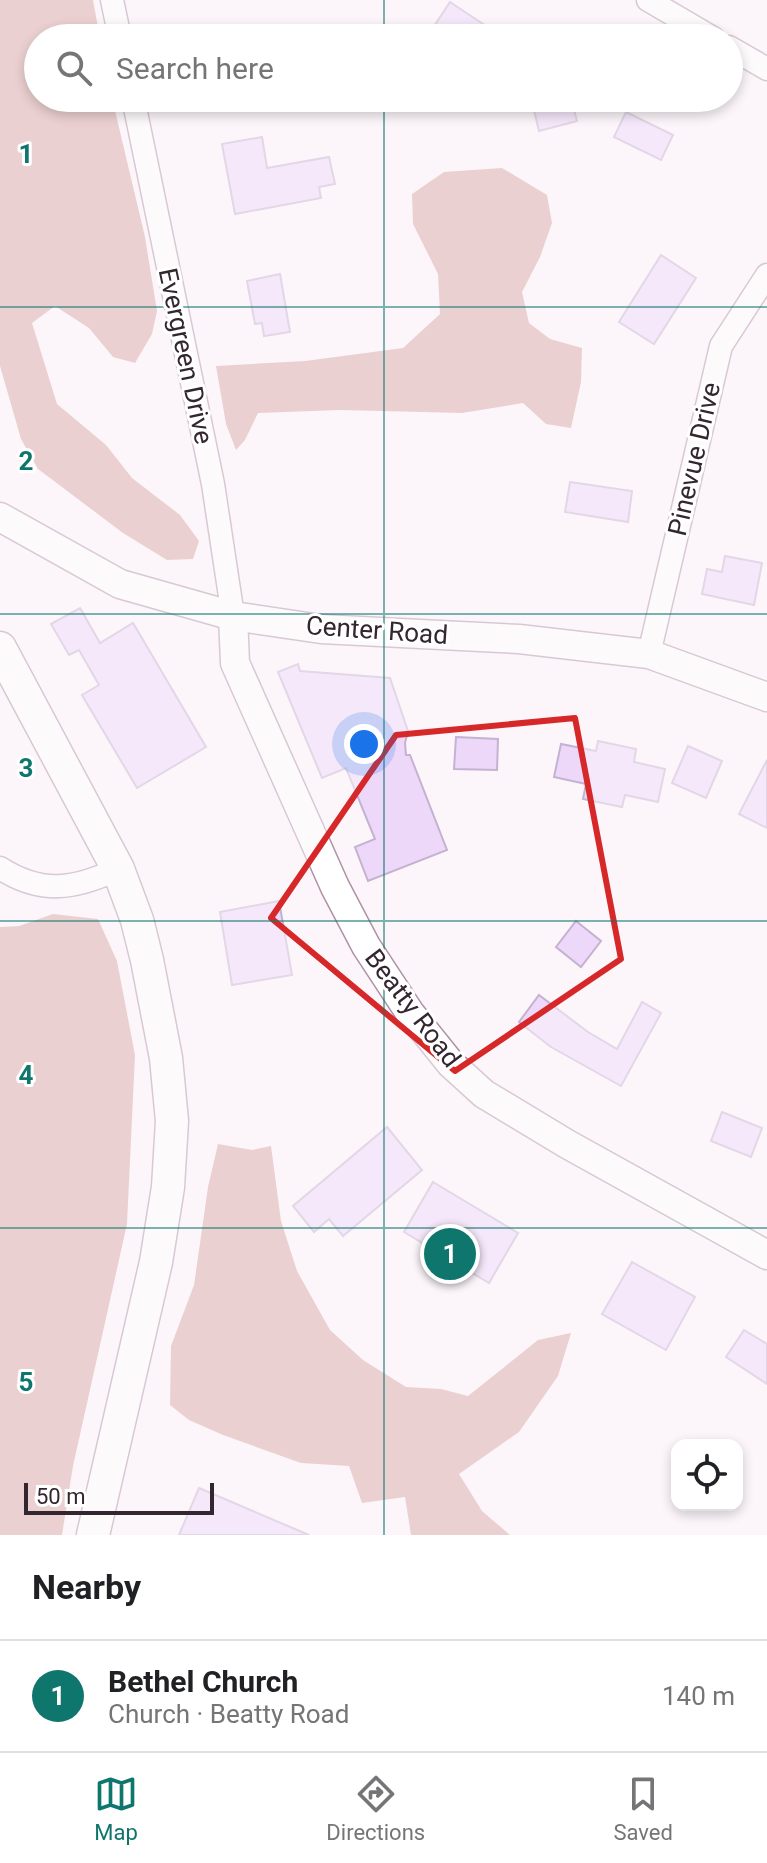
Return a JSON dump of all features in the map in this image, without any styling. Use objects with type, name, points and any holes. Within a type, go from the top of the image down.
[{"type":"main road","points":[[0,648],[118,869],[137,920],[154,987],[166,1058],[172,1121],[168,1187],[156,1262],[93,1535]]},
{"type":"street","points":[[112,0],[117,24]]},
{"type":"street","points":[[648,0],[689,24]]},
{"type":"street","points":[[743,55],[767,69]]},
{"type":"street","name":"Evergreen Drive","points":[[136,112],[213,484],[233,616]]},
{"type":"street","name":"Pinevue Drive","points":[[649,654],[721,346],[767,275]]},
{"type":"street","name":"Center Road","points":[[0,517],[120,584],[233,616],[319,629],[519,639],[649,654],[767,697]]},
{"type":"street","name":"Beatty Road","points":[[233,616],[235,663],[335,887],[366,946],[410,1013],[451,1064],[484,1094],[767,1255]]},
{"type":"street","points":[[0,868],[20,881],[54,888],[88,883],[118,869]]},
{"type":"highlighted area","points":[[575,718],[621,959],[455,1071],[271,918],[396,735]]},
{"type":"shaded area","points":[[0,0],[93,0],[97,24],[24,24],[24,112],[115,112],[145,237],[157,311],[152,334],[135,363],[113,357],[89,328],[55,306],[32,323],[57,404],[106,445],[132,478],[180,515],[199,541],[193,559],[167,560],[123,533],[38,469],[21,439],[0,366]]},
{"type":"shaded area","points":[[502,168],[547,195],[552,223],[540,257],[522,292],[529,323],[550,339],[582,348],[581,382],[571,428],[546,424],[523,403],[462,413],[340,410],[258,413],[245,440],[236,450],[226,424],[216,366],[305,361],[403,348],[440,314],[438,274],[413,224],[412,194],[444,172]]},
{"type":"shaded area","points":[[53,914],[98,919],[117,961],[135,1055],[127,1224],[73,1466],[62,1535],[0,1535],[0,927],[19,926]]},
{"type":"shaded area","points":[[218,1144],[252,1150],[271,1146],[281,1221],[297,1271],[330,1330],[363,1360],[406,1387],[441,1389],[468,1396],[538,1340],[571,1333],[558,1376],[519,1432],[459,1474],[482,1511],[510,1535],[411,1535],[405,1497],[362,1503],[349,1466],[301,1463],[189,1420],[170,1405],[171,1346],[194,1285],[208,1187]]},
{"type":"building","points":[[450,2],[483,24],[436,24]]},
{"type":"building","points":[[534,112],[575,112],[577,121],[539,131]]},
{"type":"building","points":[[626,112],[673,135],[661,160],[614,137]]},
{"type":"building","points":[[262,137],[267,168],[329,157],[335,184],[319,187],[321,198],[235,214],[222,144]]},
{"type":"building","points":[[661,255],[696,278],[654,344],[619,322]]},
{"type":"building","points":[[280,274],[290,332],[264,336],[262,323],[255,324],[247,281]]},
{"type":"building","points":[[570,482],[632,491],[628,522],[565,512]]},
{"type":"building","points":[[725,556],[762,563],[754,605],[702,594],[707,569],[722,572]]},
{"type":"building","points":[[80,608],[100,643],[133,623],[206,747],[137,788],[82,695],[99,685],[79,650],[69,655],[51,624]]},
{"type":"building","points":[[298,664],[300,671],[390,678],[408,731],[406,755],[410,755],[447,850],[368,881],[355,847],[375,839],[346,768],[322,778],[278,672]]},
{"type":"building","points":[[456,737],[498,739],[497,770],[454,769]]},
{"type":"building","points":[[598,741],[636,749],[634,762],[665,769],[658,802],[625,795],[622,807],[583,799],[586,784],[554,777],[561,744],[596,751]]},
{"type":"building","points":[[688,746],[722,761],[706,798],[672,783]]},
{"type":"building","points":[[767,760],[767,828],[739,814]]},
{"type":"building","points":[[279,901],[292,975],[232,985],[220,912]]},
{"type":"building","points":[[576,921],[601,941],[581,967],[556,947]]},
{"type":"building","points":[[539,995],[588,1032],[617,1049],[642,1002],[661,1013],[621,1086],[551,1047],[519,1022]]},
{"type":"building","points":[[722,1112],[762,1128],[751,1157],[711,1141]]},
{"type":"building","points":[[387,1127],[422,1170],[343,1236],[329,1219],[314,1232],[293,1206]]},
{"type":"building","points":[[433,1182],[518,1233],[489,1283],[404,1232]]},
{"type":"building","points":[[632,1262],[695,1297],[666,1350],[602,1314]]},
{"type":"building","points":[[744,1330],[767,1344],[767,1384],[726,1357]]},
{"type":"building","points":[[199,1488],[309,1535],[179,1535]]},
{"type":"place","name":"Bethel Church","points":[[450,1254]]}]
